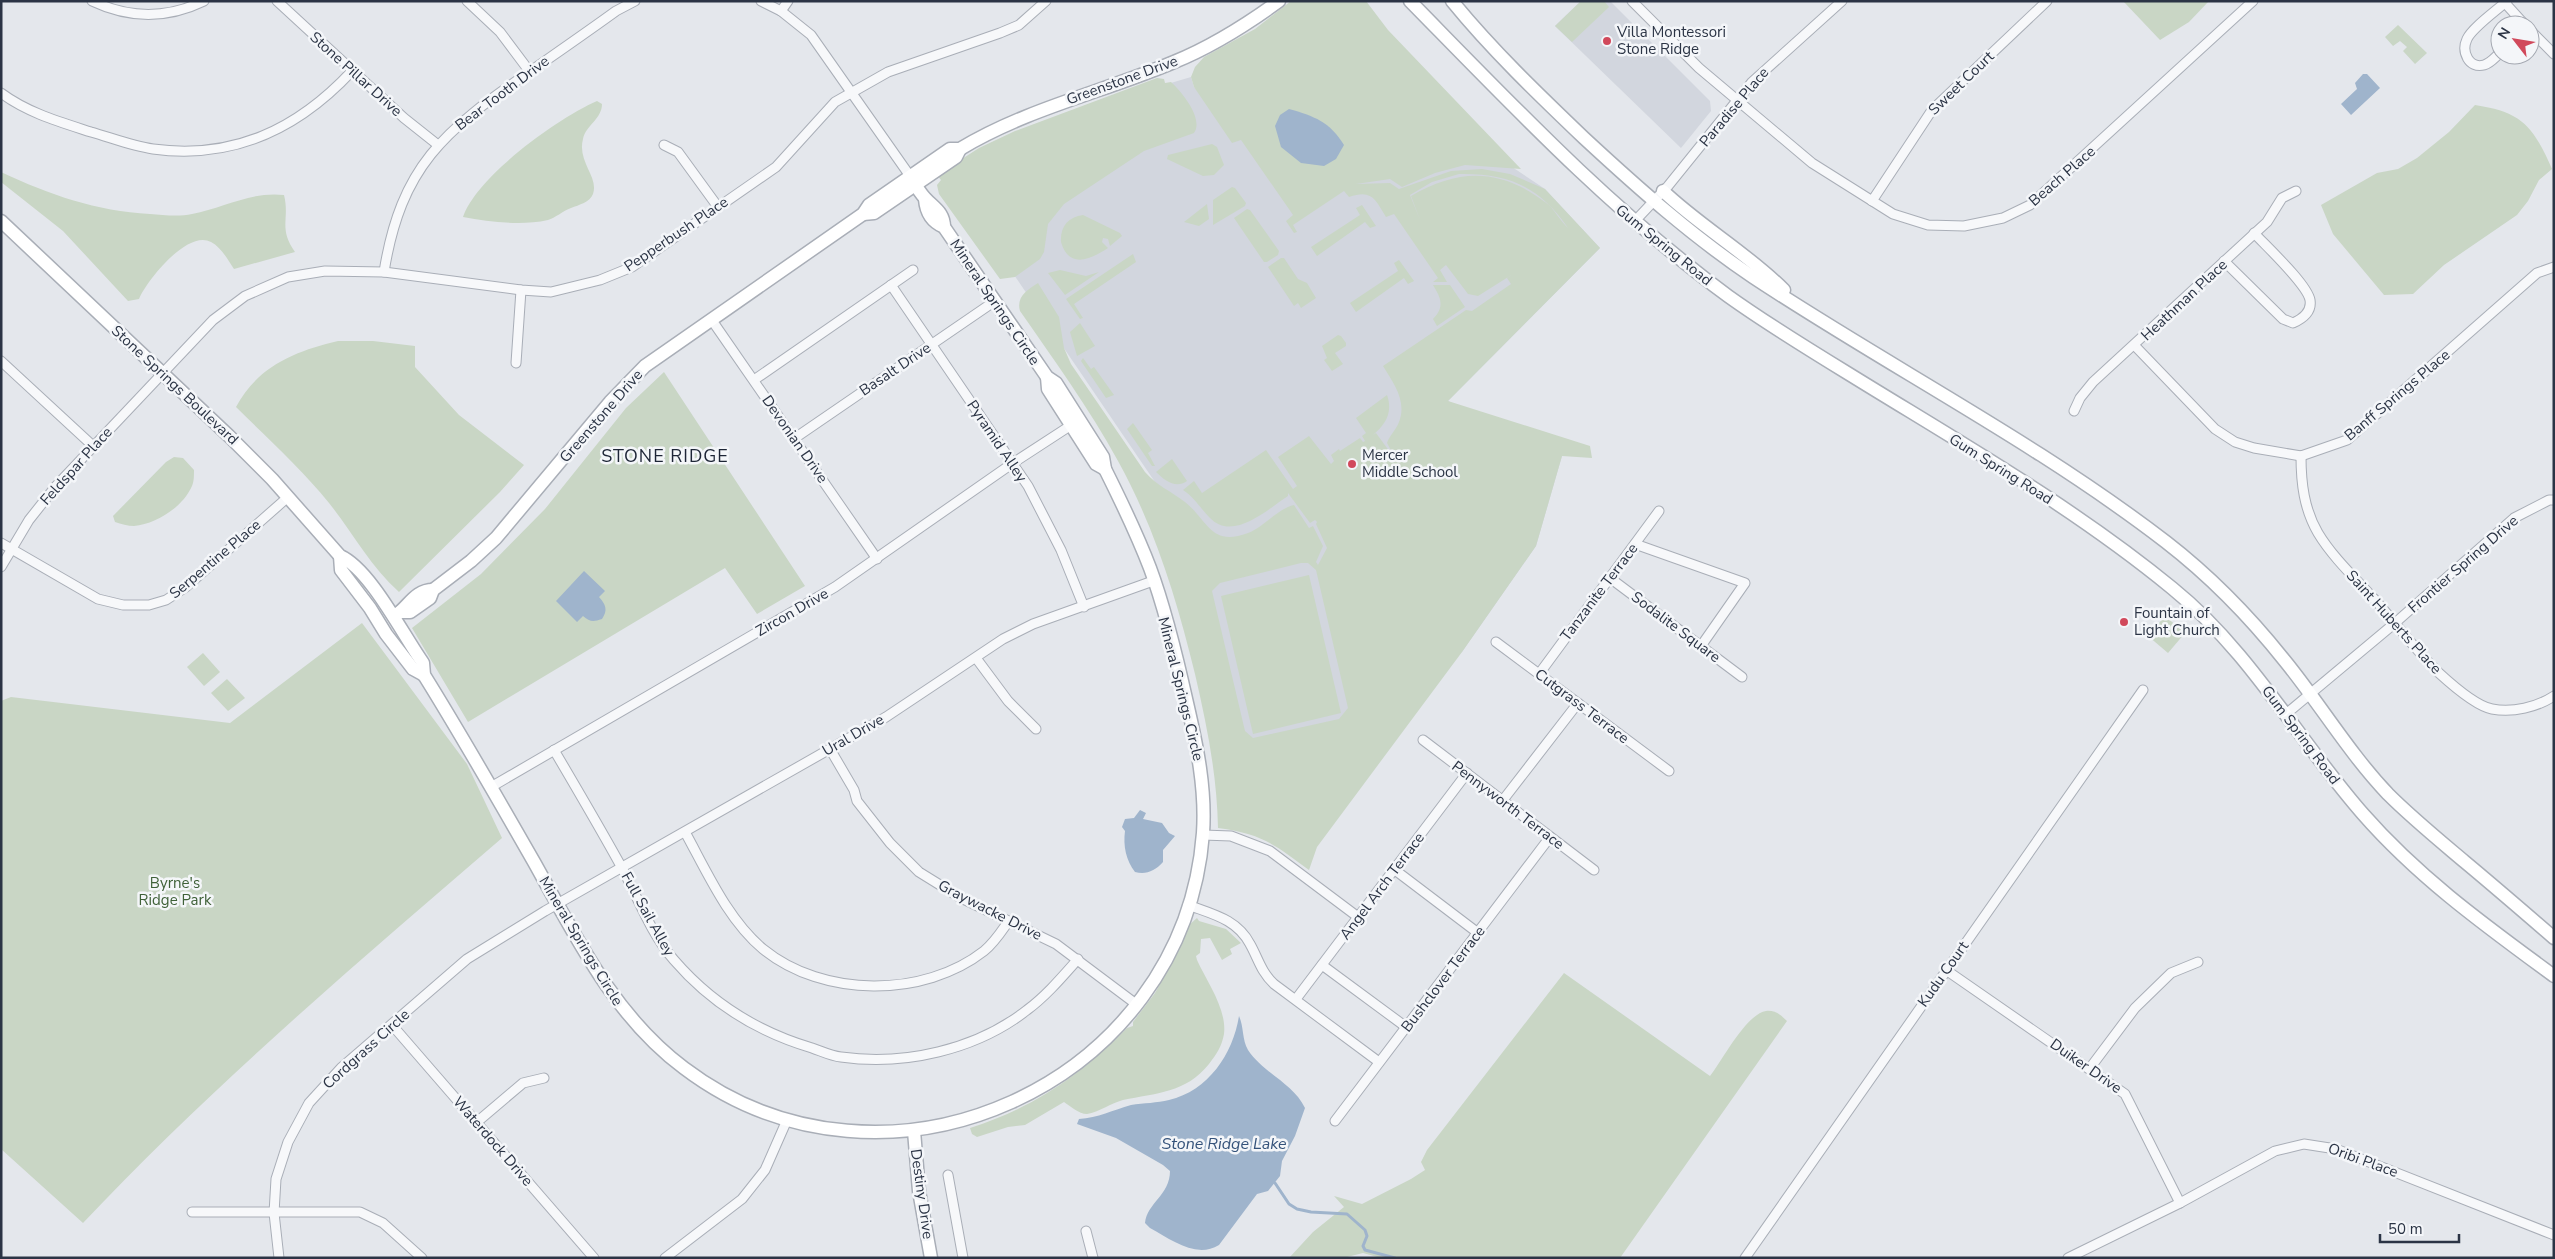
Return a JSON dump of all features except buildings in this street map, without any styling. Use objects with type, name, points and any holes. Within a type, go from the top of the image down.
[{"type":"street","points":[[92,1],[120,12],[138,15],[173,13],[204,1]]},
{"type":"street","name":"Stone Pillar Drive","points":[[277,1],[404,118],[438,144]]},
{"type":"street","points":[[467,1],[500,32],[530,72]]},
{"type":"street","name":"Bear Tooth Drive","points":[[384,272],[395,221],[404,197],[438,144],[466,116],[530,72],[620,4],[635,1]]},
{"type":"street","points":[[761,1],[782,12],[811,35],[912,180]]},
{"type":"street","points":[[782,12],[788,1]]},
{"type":"street","name":"Pepperbush Place","points":[[162,373],[213,320],[245,296],[305,273],[346,270],[384,272],[521,290],[551,292],[576,287],[632,267],[780,163],[825,111],[852,92],[888,72],[1000,34],[1018,24],[1046,1]]},
{"type":"street","name":"Greenstone Drive","points":[[381,626],[397,615],[406,604],[424,590],[433,590],[471,561],[507,526],[610,402],[633,378],[660,355],[863,214],[874,213],[950,149],[960,149],[1016,120],[1175,62],[1234,32],[1278,1]]},
{"type":"street","name":"Gum Spring Road","points":[[1410,1],[1547,140],[1634,222],[1698,273],[1767,323],[2021,481],[2100,532],[2142,563],[2205,619],[2255,674],[2340,787],[2394,848],[2456,904],[2554,976]]},
{"type":"street","name":"Gum Spring Road","points":[[1452,1],[1500,57],[1654,202],[1695,236],[1802,307],[2062,470],[2167,542],[2196,566],[2254,625],[2286,662],[2310,696],[2388,794],[2554,938]]},
{"type":"street","name":"Beach Place","points":[[1632,1],[1694,64],[1812,163],[1872,201],[1904,218],[1942,226],[1986,223],[2016,212],[2044,194],[2253,1]]},
{"type":"street","name":"Paradise Place","points":[[1634,222],[1654,202],[1765,69],[1842,1]]},
{"type":"street","name":"Sweet Court","points":[[1872,201],[1932,110],[2047,1]]},
{"type":"street","points":[[2491,15],[2506,2],[2517,15]]},
{"type":"street","points":[[2490,16],[2468,36],[2464,47],[2467,58],[2474,64],[2479,66],[2490,62]]},
{"type":"street","points":[[2540,40],[2554,54]]},
{"type":"street","points":[[1,93],[25,108],[50,119],[130,144],[167,150],[196,151],[240,144],[288,125],[327,97],[352,71]]},
{"type":"street","points":[[664,145],[678,152],[718,207]]},
{"type":"street","name":"Mineral Springs Circle","points":[[397,615],[423,663],[424,675],[614,998],[657,1046],[688,1071],[717,1090],[759,1110],[787,1120],[845,1130],[914,1131],[951,1124],[994,1111],[1041,1088],[1089,1054],[1119,1025],[1136,1004],[1171,948],[1188,905],[1203,835],[1203,794],[1199,754],[1178,665],[1154,581],[1105,469],[1096,464],[1076,422],[1048,389],[1047,377],[944,227],[936,224],[926,210],[926,199],[912,180]]},
{"type":"street","points":[[1663,191],[1689,214],[1768,274],[1802,307]]},
{"type":"street","name":"Heathman Place","points":[[2074,411],[2080,398],[2093,382],[2271,218],[2282,198],[2296,191]]},
{"type":"street","name":"Stone Springs Boulevard","points":[[1,221],[229,436],[288,497],[340,556],[351,561],[397,615]]},
{"type":"street","points":[[2224,261],[2283,319],[2293,323],[2303,319],[2309,309],[2310,300],[2304,287],[2254,233]]},
{"type":"street","name":"Banff Springs Place","points":[[2134,346],[2215,429],[2235,442],[2254,448],[2301,456],[2347,440],[2537,273],[2554,267]]},
{"type":"street","points":[[754,380],[914,270]]},
{"type":"street","name":"Pyramid Alley","points":[[891,285],[1028,486],[1061,550],[1084,607]]},
{"type":"street","points":[[516,363],[521,290]]},
{"type":"street","name":"Basalt Drive","points":[[795,438],[995,301]]},
{"type":"street","name":"Devonian Drive","points":[[711,319],[795,438],[877,560]]},
{"type":"street","points":[[1,361],[93,446]]},
{"type":"street","name":"Feldspar Place","points":[[1,567],[44,499],[162,373]]},
{"type":"street","name":"Zircon Drive","points":[[491,787],[836,587],[1013,463],[1076,422]]},
{"type":"street","name":"Saint Huberts Place","points":[[2301,456],[2301,482],[2307,508],[2318,533],[2439,673],[2469,697],[2492,709],[2518,709],[2541,704],[2554,696]]},
{"type":"street","name":"Serpentine Place","points":[[1,543],[98,599],[123,605],[151,604],[166,600],[186,587],[288,497]]},
{"type":"street","name":"Frontier Spring Drive","points":[[2286,714],[2310,696],[2395,623],[2514,518],[2549,500],[2554,500]]},
{"type":"street","name":"Tanzanite Terrace","points":[[1539,674],[1659,511]]},
{"type":"street","points":[[1635,544],[1745,583],[1701,646]]},
{"type":"street","name":"Stone Springs Boulevard","points":[[340,556],[341,570],[381,626]]},
{"type":"street","name":"Sodalite Square","points":[[1610,578],[1742,677]]},
{"type":"street","name":"Ural Drive","points":[[558,904],[886,717],[1003,639],[1033,624],[1154,581]]},
{"type":"street","name":"Mineral Springs Circle","points":[[381,626],[413,669],[424,675]]},
{"type":"street","name":"Cutgrass Terrace","points":[[1496,642],[1669,771]]},
{"type":"street","points":[[976,658],[1008,701],[1036,729]]},
{"type":"street","name":"Kudu Court","points":[[1745,1258],[2142,690]]},
{"type":"street","points":[[1503,800],[1578,702]]},
{"type":"street","name":"Pennyworth Terrace","points":[[1422,740],[1594,870]]},
{"type":"street","name":"Graywacke Drive","points":[[830,749],[854,790],[857,801],[890,843],[919,872],[961,898],[1056,944],[1136,1004]]},
{"type":"street","name":"Full Sail Alley","points":[[554,750],[622,869],[651,926],[672,959],[704,991],[760,1028],[797,1044],[840,1057],[893,1058],[925,1055],[964,1045],[990,1033],[1027,1010],[1078,959]]},
{"type":"street","name":"Angel Arch Terrace","points":[[1296,999],[1467,773]]},
{"type":"street","points":[[685,832],[736,919],[763,949],[793,968],[820,977],[880,987],[919,982],[963,965],[985,950],[1008,922]]},
{"type":"street","points":[[1203,835],[1231,836],[1270,851],[1358,917]]},
{"type":"street","name":"Bushclover Terrace","points":[[1335,1121],[1550,836]]},
{"type":"street","points":[[1395,870],[1478,933]]},
{"type":"street","name":"Cordgrass Circle","points":[[279,1258],[274,1213],[276,1180],[281,1160],[297,1123],[309,1103],[341,1068],[483,948],[558,904]]},
{"type":"street","points":[[1188,905],[1227,919],[1238,927],[1250,943],[1264,974],[1274,984],[1379,1062]]},
{"type":"street","points":[[2090,1068],[2135,1008],[2171,973],[2198,962]]},
{"type":"street","points":[[1322,965],[1406,1027]]},
{"type":"street","name":"Duiker Drive","points":[[1946,970],[2125,1094],[2180,1203]]},
{"type":"street","name":"Waterdock Drive","points":[[392,1025],[594,1258]]},
{"type":"street","points":[[477,1122],[523,1083],[544,1078]]},
{"type":"street","points":[[665,1258],[742,1199],[765,1170],[787,1120]]},
{"type":"street","name":"Destiny Drive","points":[[914,1131],[919,1191],[931,1258]]},
{"type":"street","name":"Oribi Place","points":[[2068,1258],[2180,1203],[2275,1151],[2304,1144],[2336,1148],[2554,1235]]},
{"type":"street","points":[[948,1175],[963,1258]]},
{"type":"street","points":[[192,1212],[360,1212],[384,1224],[422,1258]]},
{"type":"street","points":[[1086,1231],[1093,1258]]},
{"type":"shaded area","points":[[1581,1],[1610,1],[1710,101],[1711,111],[1681,148],[1555,26]]},
{"type":"shaded area","name":"Mercer Middle School","points":[[1191,77],[1194,87],[1203,96],[1347,183],[1494,155],[1545,189],[1600,248],[1448,401],[1562,456],[1536,546],[1462,652],[1250,804],[1157,485],[959,194],[1164,85]]},
{"type":"green space","points":[[1291,1],[1366,1],[1388,30],[1521,169],[1465,165],[1435,173],[1402,187],[1390,179],[1356,184],[1390,183],[1399,189],[1451,171],[1482,169],[1510,174],[1545,189],[1600,248],[1448,401],[1590,446],[1592,458],[1562,456],[1536,546],[1462,652],[1317,847],[1309,870],[1266,841],[1245,833],[1218,828],[1213,770],[1199,693],[1181,619],[1154,538],[1131,486],[1107,441],[1071,384],[1020,311],[1019,306],[1023,294],[1038,283],[1059,317],[1064,348],[1071,364],[1145,472],[1154,481],[1185,502],[1211,530],[1225,537],[1248,533],[1260,527],[1282,510],[1294,505],[1309,528],[1313,526],[1323,546],[1316,562],[1318,565],[1327,548],[1316,524],[1317,522],[1315,520],[1310,523],[1288,493],[1288,496],[1261,515],[1240,525],[1229,527],[1219,524],[1210,518],[1183,490],[1194,481],[1202,493],[1266,450],[1293,489],[1297,486],[1278,457],[1309,436],[1331,464],[1334,461],[1331,455],[1339,449],[1340,451],[1360,438],[1363,442],[1365,441],[1362,436],[1366,433],[1356,418],[1387,395],[1389,412],[1385,422],[1373,435],[1376,433],[1398,463],[1387,443],[1399,422],[1401,414],[1400,400],[1395,386],[1383,366],[1466,310],[1472,311],[1511,284],[1507,278],[1513,274],[1478,296],[1468,294],[1446,265],[1440,270],[1447,282],[1433,282],[1438,278],[1394,214],[1386,217],[1372,197],[1363,194],[1349,197],[1344,191],[1293,225],[1297,232],[1294,233],[1286,221],[1293,215],[1241,140],[1232,143],[1194,87],[1191,77],[1195,67],[1204,57],[1255,29]],"holes":[[[1459,174],[1493,176],[1522,185],[1546,202],[1557,214],[1568,228],[1548,205],[1528,191],[1512,183],[1479,176],[1446,180],[1411,196],[1420,220],[1410,195],[1432,182]],[[1301,563],[1308,563],[1316,570],[1348,708],[1339,719],[1253,738],[1245,731],[1212,591],[1220,583]]]},
{"type":"green space","points":[[1581,1],[1604,1],[1609,7],[1572,42],[1555,26]]},
{"type":"green space","points":[[2123,1],[2209,1],[2189,22],[2160,40]]},
{"type":"green space","points":[[2398,25],[2427,53],[2415,64],[2403,51],[2407,47],[2400,41],[2393,46],[2385,37]]},
{"type":"green space","points":[[1157,78],[1164,79],[1165,83],[1171,82],[1186,99],[1196,121],[1194,133],[1144,151],[1064,204],[1048,224],[1044,252],[1040,259],[1015,277],[1000,279],[939,194],[937,185],[941,180],[937,175],[979,148],[1015,131]]},
{"type":"green space","points":[[597,101],[602,104],[601,109],[585,134],[582,147],[594,188],[593,194],[589,199],[551,219],[538,222],[506,223],[463,217],[471,201],[501,167],[541,134]]},
{"type":"green space","points":[[2475,105],[2504,112],[2524,123],[2539,142],[2552,169],[2539,180],[2528,201],[2517,215],[2444,265],[2413,294],[2384,295],[2333,234],[2321,205],[2377,173],[2398,169],[2417,158],[2449,132]]},
{"type":"green space","points":[[1212,144],[1217,147],[1224,165],[1214,175],[1203,176],[1167,159],[1168,155]]},
{"type":"green space","points":[[1,172],[55,195],[111,209],[160,215],[187,215],[260,195],[284,195],[287,236],[295,252],[234,269],[215,244],[202,240],[191,243],[169,258],[150,280],[139,299],[128,301],[63,231],[1,182]]},
{"type":"green space","points":[[1232,187],[1235,188],[1246,203],[1245,206],[1213,225],[1213,200]]},
{"type":"green space","points":[[1207,204],[1209,219],[1199,226],[1184,222]]},
{"type":"green space","points":[[1362,205],[1376,226],[1370,228],[1365,222],[1317,256],[1311,247],[1360,215],[1356,208]]},
{"type":"green space","points":[[1247,209],[1250,210],[1279,251],[1278,255],[1267,262],[1264,262],[1234,218]]},
{"type":"green space","points":[[1083,215],[1120,233],[1122,236],[1110,246],[1108,239],[1103,238],[1102,242],[1108,248],[1095,256],[1081,260],[1069,256],[1061,242],[1061,237],[1064,227],[1069,220]]},
{"type":"green space","points":[[1133,254],[1136,262],[1074,304],[1083,318],[1080,319],[1066,299]]},
{"type":"green space","points":[[1284,258],[1298,279],[1307,283],[1316,298],[1301,308],[1298,303],[1294,306],[1268,267]]},
{"type":"green space","points":[[1399,260],[1414,281],[1408,284],[1404,278],[1356,312],[1350,303],[1398,271],[1394,263]]},
{"type":"green space","points":[[1060,270],[1086,276],[1099,272],[1065,295],[1048,273]]},
{"type":"green space","points":[[1433,285],[1450,285],[1465,307],[1437,326],[1433,319],[1437,315],[1440,302]]},
{"type":"green space","points":[[1080,323],[1095,346],[1077,356],[1070,332]]},
{"type":"green space","points":[[1338,335],[1346,343],[1346,346],[1335,353],[1343,364],[1332,371],[1324,360],[1327,358],[1322,346]]},
{"type":"green space","points":[[338,341],[373,341],[415,346],[415,367],[459,415],[524,465],[500,492],[399,592],[370,560],[338,514],[318,490],[236,407],[255,381],[266,371],[292,356]]},
{"type":"green space","points":[[1083,358],[1091,369],[1094,367],[1114,395],[1106,398],[1081,361]]},
{"type":"green space","points":[[664,372],[805,586],[757,614],[725,568],[468,722],[412,628],[481,574],[545,509],[626,408]]},
{"type":"green space","points":[[1133,423],[1152,450],[1148,453],[1155,466],[1152,466],[1127,429]]},
{"type":"green space","points":[[174,457],[183,458],[194,470],[193,484],[182,501],[160,518],[142,525],[124,525],[115,522],[113,516],[166,462]]},
{"type":"green space","points":[[1172,459],[1187,481],[1179,484],[1171,483],[1156,472]]},
{"type":"green space","points":[[1309,575],[1341,713],[1253,734],[1221,596]]},
{"type":"green space","points":[[2165,616],[2185,633],[2168,653],[2148,636]]},
{"type":"green space","name":"Byrne's Ridge Park","points":[[362,623],[467,764],[502,838],[287,1025],[183,1122],[83,1223],[1,1149],[1,701],[11,697],[230,723]]},
{"type":"green space","points":[[203,653],[220,672],[204,686],[187,667]]},
{"type":"green space","points":[[227,679],[245,698],[228,711],[211,693]]},
{"type":"green space","points":[[1197,918],[1199,921],[1226,929],[1241,943],[1230,949],[1232,954],[1222,960],[1210,938],[1201,939],[1200,953],[1196,956],[1219,1005],[1224,1025],[1224,1034],[1212,1061],[1200,1074],[1170,1090],[1123,1100],[1092,1113],[1081,1113],[1064,1102],[1025,1125],[1008,1127],[977,1137],[972,1134],[970,1128],[1015,1110],[1055,1088],[1091,1061],[1127,1028],[1133,1026],[1133,1022],[1155,993],[1174,959],[1189,925]]},
{"type":"green space","points":[[1564,973],[1710,1076],[1735,1039],[1750,1020],[1758,1014],[1772,1011],[1787,1021],[1620,1258],[1381,1258],[1363,1253],[1343,1258],[1289,1258],[1313,1232],[1344,1207],[1334,1196],[1362,1204],[1425,1170],[1421,1162],[1427,1150]]},
{"type":"water","points":[[2363,74],[2367,74],[2380,88],[2351,115],[2341,104],[2357,89],[2355,83]]},
{"type":"water","points":[[1289,109],[1314,117],[1327,125],[1339,137],[1344,145],[1336,159],[1324,166],[1301,163],[1281,147],[1275,126],[1280,115]]},
{"type":"water","points":[[584,571],[605,591],[599,597],[606,610],[602,619],[592,621],[583,616],[577,622],[556,601]]},
{"type":"water","points":[[1140,810],[1146,813],[1143,819],[1162,823],[1169,833],[1175,836],[1163,850],[1163,862],[1157,868],[1147,873],[1135,872],[1129,863],[1124,842],[1125,831],[1122,827],[1125,819],[1134,818]]},
{"type":"water","name":"Stone Ridge Lake","points":[[1239,1016],[1248,1050],[1254,1058],[1300,1099],[1305,1108],[1295,1136],[1282,1161],[1280,1176],[1268,1191],[1257,1194],[1219,1245],[1210,1249],[1193,1249],[1167,1238],[1145,1223],[1150,1210],[1163,1193],[1170,1171],[1116,1138],[1077,1124],[1079,1119],[1131,1105],[1169,1100],[1196,1088],[1207,1079],[1224,1057],[1231,1044]]},
{"type":"waterway","points":[[1275,1183],[1289,1204],[1297,1209],[1311,1212],[1347,1214],[1365,1230],[1367,1236],[1363,1246],[1365,1250],[1395,1258]]},
{"type":"place","name":"Villa Montessori Stone Ridge","points":[[1607,41]]},
{"type":"place","name":"Mercer Middle School","points":[[1352,464]]},
{"type":"place","name":"Fountain of Light Church","points":[[2124,622]]},
{"type":"district","name":"STONE RIDGE","points":[[665,456]]}]
